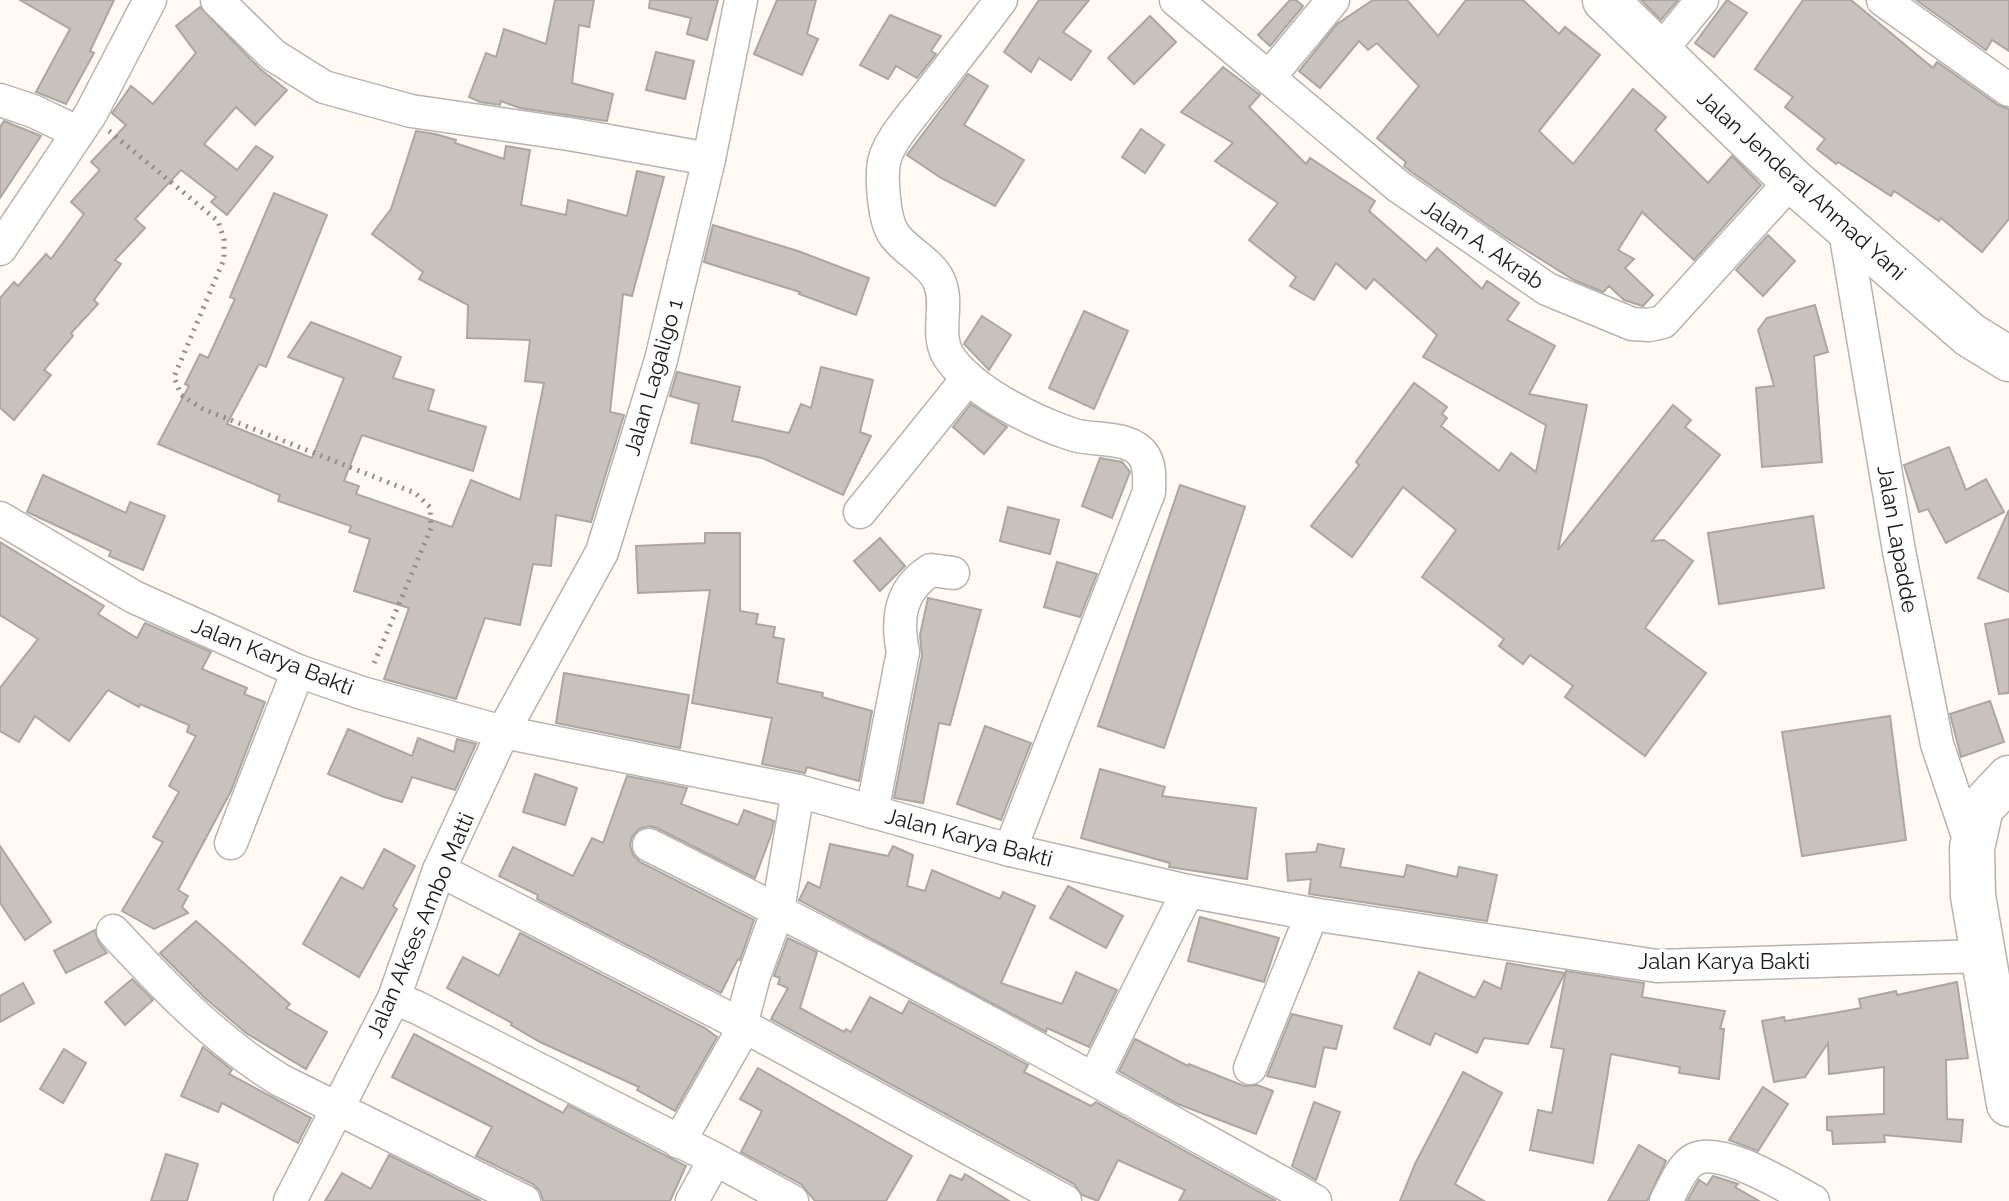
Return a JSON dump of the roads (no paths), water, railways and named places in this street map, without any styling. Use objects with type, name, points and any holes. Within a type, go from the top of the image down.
[{"type":"highway","name":"Jalan Jenderal Ahmad Yani","points":[[1605,0],[1792,180],[1970,335],[2009,359]]},
{"type":"highway","points":[[2009,778],[1981,808],[1972,848],[1973,896],[2009,1104]]},
{"type":"street","points":[[0,249],[84,124],[150,0]]},
{"type":"street","points":[[217,0],[273,55],[324,87],[411,111],[569,134],[709,159]]},
{"type":"street","name":"Jalan Lagaligo 1","points":[[503,732],[602,552],[661,360],[709,159],[741,0]]},
{"type":"street","points":[[1001,0],[901,130],[884,160],[883,194],[892,232],[937,275],[945,292],[942,335],[948,355],[968,378],[1044,424],[1075,436],[1125,443],[1144,455],[1150,473],[1149,492],[1010,850]]},
{"type":"street","name":"Jalan A. Akrab","points":[[1176,0],[1398,186],[1547,289],[1632,324],[1663,322],[1792,180]]},
{"type":"street","points":[[1270,76],[1333,0]]},
{"type":"street","points":[[1658,54],[1702,0]]},
{"type":"street","points":[[1883,0],[2009,90]]},
{"type":"street","points":[[0,100],[84,124]]},
{"type":"street","name":"Jalan Lapadde","points":[[1844,225],[1899,551],[1937,744],[1972,848]]},
{"type":"street","points":[[860,512],[968,378]]},
{"type":"street","name":"Jalan Karya Bakti","points":[[0,518],[134,597],[298,671],[362,693],[503,732],[798,791],[1010,850],[1188,891],[1312,914],[1657,966],[1983,956]]},
{"type":"street","points":[[872,812],[903,652],[899,634],[901,603],[917,578],[931,570],[953,573]]},
{"type":"street","points":[[231,843],[298,671]]},
{"type":"street","name":"Jalan Akses Ambo Matti","points":[[290,1201],[394,998],[439,870],[503,732]]},
{"type":"street","points":[[679,1142],[732,1051],[742,1025],[754,976],[778,910],[798,791]]},
{"type":"street","points":[[649,845],[778,910],[1315,1201]]},
{"type":"street","points":[[439,870],[742,1025],[1065,1201]]},
{"type":"street","points":[[1094,1079],[1188,891]]},
{"type":"street","points":[[1250,1068],[1312,914]]},
{"type":"street","points":[[113,931],[159,980],[253,1064],[524,1201]]},
{"type":"street","points":[[394,998],[715,1159],[792,1201]]},
{"type":"street","points":[[1666,1201],[1686,1166],[1694,1160],[1708,1158],[1739,1164],[1813,1201]]},
{"type":"street","points":[[692,1201],[715,1159]]}]
